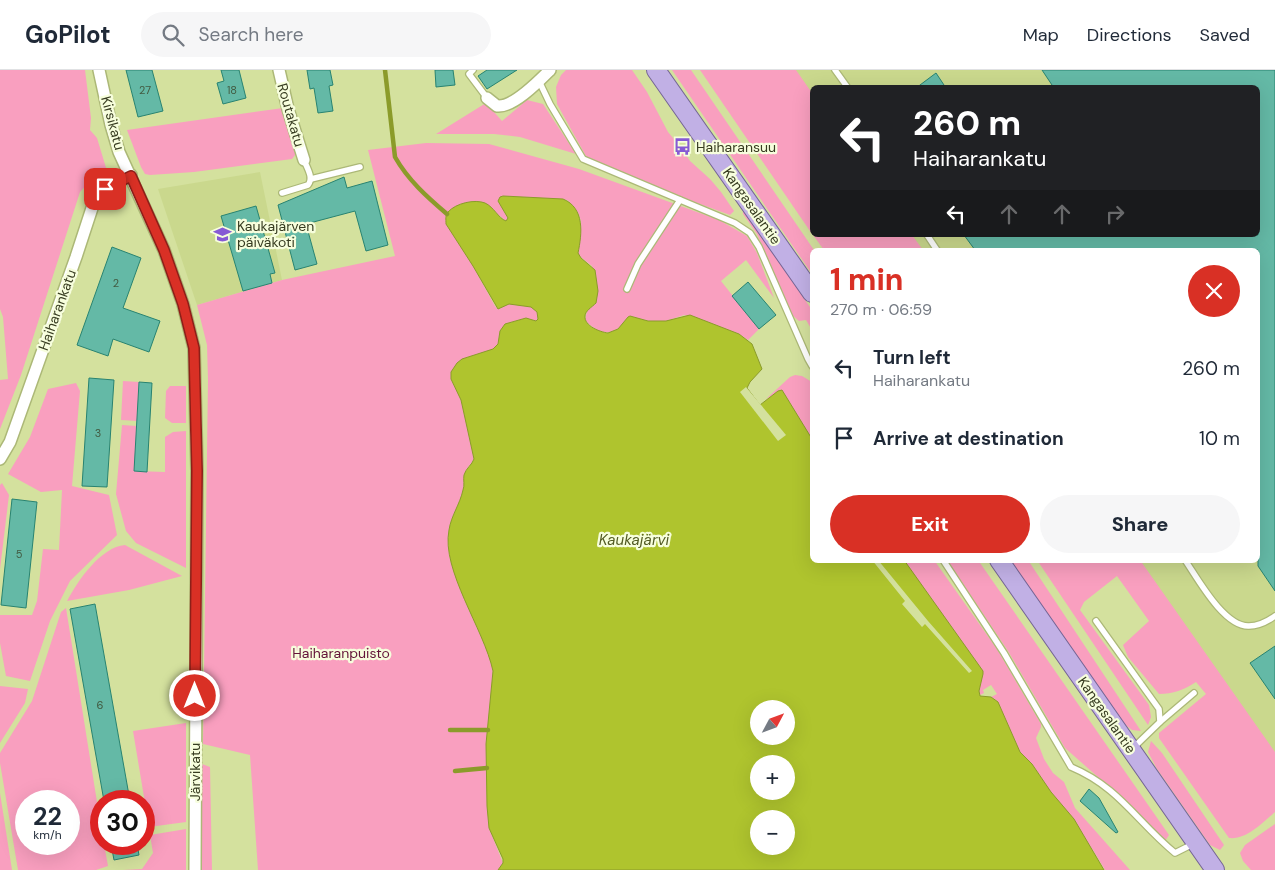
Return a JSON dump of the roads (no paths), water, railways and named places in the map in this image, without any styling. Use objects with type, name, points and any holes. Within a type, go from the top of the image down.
[{"type":"main road","name":"Kangasalantie","points":[[656,70],[810,289]]},
{"type":"main road","name":"Kangasalantie","points":[[1001,563],[1212,868]]},
{"type":"street","name":"Kirsikatu","points":[[99,70],[111,126],[131,176]]},
{"type":"street","name":"Routakatu","points":[[279,70],[288,109],[304,160]]},
{"type":"street","points":[[487,98],[497,106],[505,106],[539,81],[550,70]]},
{"type":"street","name":"Haiharankatu","points":[[0,459],[10,442],[76,258],[94,202],[105,189],[131,176]]},
{"type":"street","name":"Järvikatu","points":[[131,176],[164,250],[183,304],[194,348],[197,471],[195,870]]},
{"type":"lane","points":[[835,70],[846,85]]},
{"type":"lane","points":[[470,71],[487,98]]},
{"type":"lane","points":[[539,81],[550,104],[583,159],[735,223],[750,233],[759,247],[810,362]]},
{"type":"lane","points":[[282,193],[308,185],[311,179],[304,160]]},
{"type":"lane","points":[[311,179],[360,167]]},
{"type":"lane","points":[[627,289],[638,264],[680,200]]},
{"type":"lane","points":[[928,237],[937,248]]},
{"type":"lane","points":[[945,563],[1004,654],[1071,767],[1088,774],[1109,789],[1141,819],[1161,842],[1175,853],[1195,843]]},
{"type":"lane","points":[[1187,563],[1220,611],[1235,621],[1248,627],[1267,622],[1275,616]]},
{"type":"lane","points":[[1096,621],[1160,709],[1160,722]]},
{"type":"lane","points":[[1131,750],[1194,693]]},
{"type":"water","name":"Kaukajärvi","points":[[503,196],[563,199],[575,209],[581,230],[578,253],[595,270],[598,291],[596,303],[585,314],[585,320],[593,328],[608,333],[618,329],[630,316],[648,321],[666,321],[690,315],[739,334],[752,344],[762,369],[747,388],[760,405],[782,390],[810,436],[810,563],[906,563],[983,671],[979,691],[980,696],[991,697],[998,702],[1020,752],[1032,764],[1051,792],[1074,819],[1104,870],[498,870],[503,863],[503,859],[489,828],[487,806],[486,744],[493,671],[457,581],[448,546],[450,525],[462,495],[464,475],[474,459],[461,400],[451,379],[451,372],[462,359],[493,349],[498,344],[500,331],[505,324],[526,318],[536,321],[538,319],[537,312],[531,307],[509,304],[498,309],[446,224],[446,215],[456,206],[476,201],[488,205],[506,221],[508,218],[498,201]]},
{"type":"waterway","points":[[385,70],[395,157],[412,181],[447,214]]},
{"type":"waterway","points":[[450,730],[488,730]]},
{"type":"waterway","points":[[455,771],[487,768]]},
{"type":"place","name":"Haiharansuu","points":[[682,147]]},
{"type":"place","name":"Kaukajärven päiväkoti","points":[[223,234]]},
{"type":"park label","name":"Haiharanpuisto","points":[[341,653]]}]
